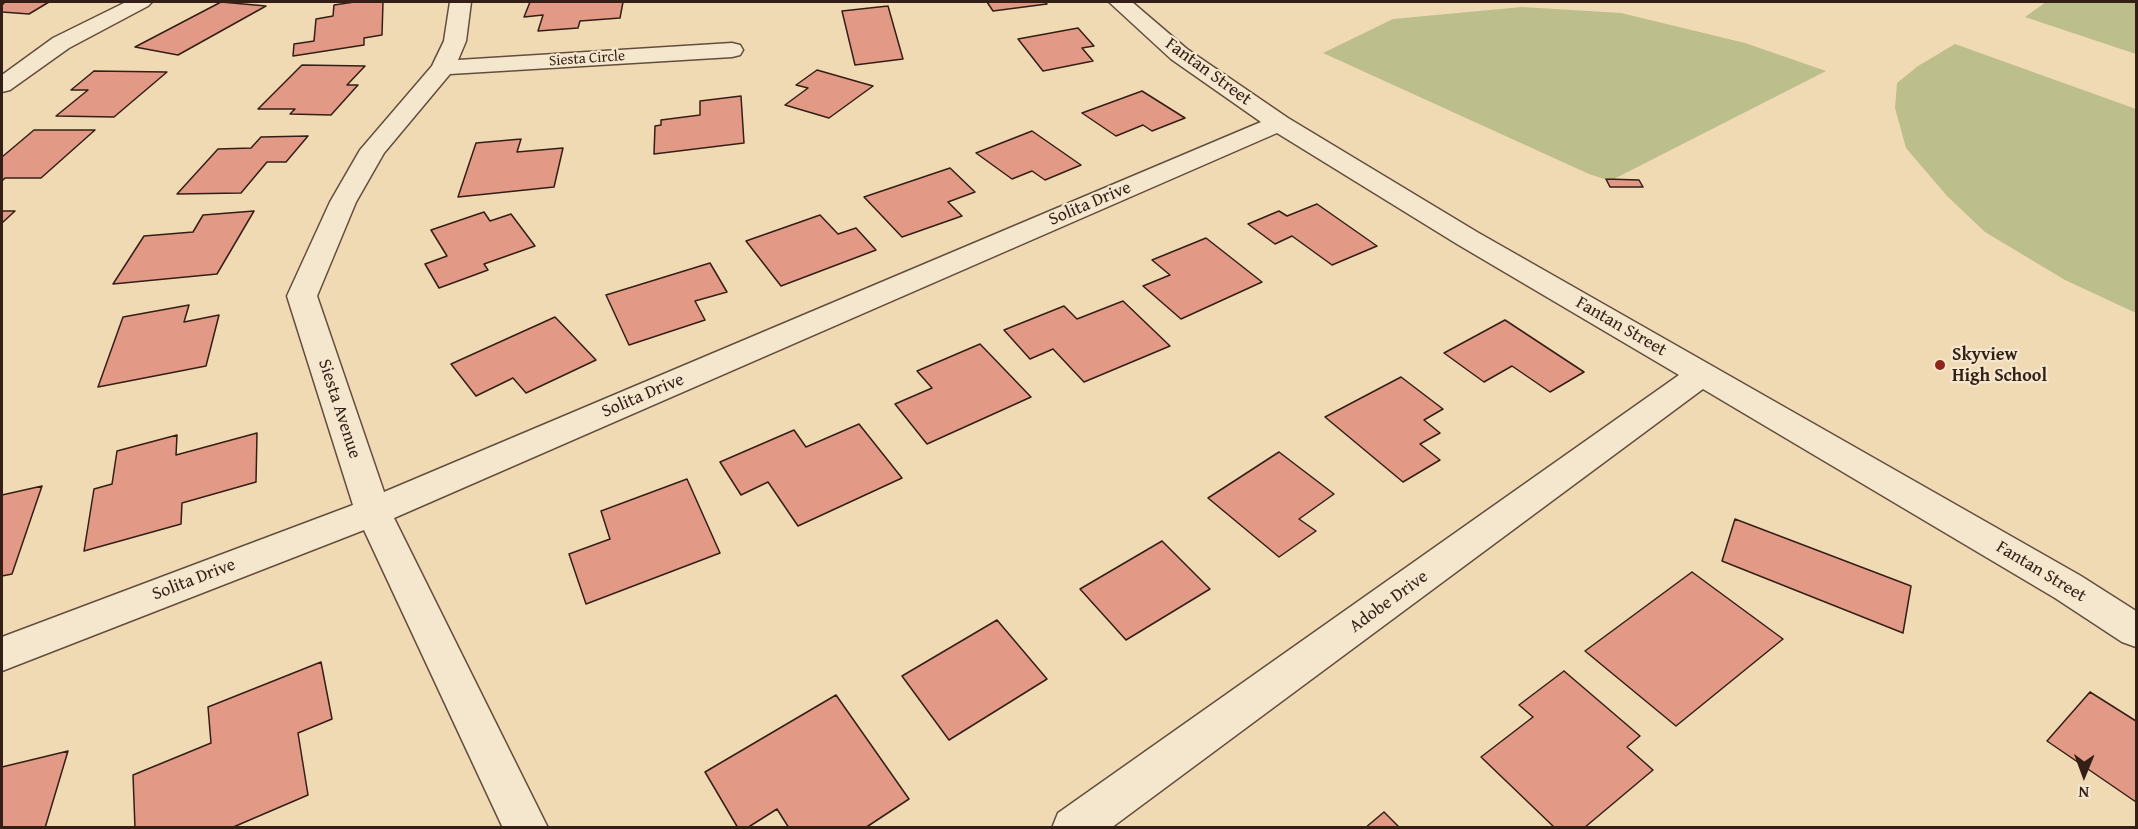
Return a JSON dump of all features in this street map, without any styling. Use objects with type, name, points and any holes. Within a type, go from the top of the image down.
[{"type":"street","points":[[2,86],[61,43],[141,2]]},
{"type":"street","name":"Siesta Avenue","points":[[460,2],[455,41],[443,68],[374,150],[343,202],[302,296],[373,512],[526,828]]},
{"type":"street","name":"Fantan Street","points":[[1120,2],[1179,54],[1279,123],[1467,238],[2068,586],[2136,632]]},
{"type":"street","name":"Siesta Circle","points":[[443,68],[732,50]]},
{"type":"street","name":"Solita Drive","points":[[2,654],[373,512],[1279,123]]},
{"type":"street","name":"Adobe Drive","points":[[1074,828],[1702,374]]},
{"type":"green space","points":[[2046,2],[2136,2],[2136,54],[2025,17]]},
{"type":"green space","points":[[1522,7],[1621,13],[1745,43],[1826,71],[1610,181],[1589,174],[1323,53],[1393,19]]},
{"type":"green space","points":[[1955,44],[2136,109],[2136,313],[2065,280],[1985,232],[1947,196],[1906,148],[1895,108],[1897,83],[1918,66]]},
{"type":"building","points":[[5,2],[49,2],[29,14],[2,12],[2,5]]},
{"type":"building","points":[[221,2],[266,6],[178,55],[135,47]]},
{"type":"building","points":[[383,2],[382,35],[364,38],[364,45],[293,56],[294,44],[314,41],[316,19],[333,16],[334,5]]},
{"type":"building","points":[[530,2],[623,2],[620,18],[580,21],[578,28],[538,31],[543,15],[524,17]]},
{"type":"building","points":[[987,2],[1045,2],[1047,4],[993,11]]},
{"type":"building","points":[[888,6],[903,59],[855,65],[842,11]]},
{"type":"building","points":[[1078,28],[1094,46],[1082,48],[1093,61],[1043,71],[1018,39]]},
{"type":"building","points":[[302,65],[365,66],[347,85],[358,85],[331,115],[290,114],[295,109],[258,109]]},
{"type":"building","points":[[817,70],[873,86],[829,118],[785,105],[808,88],[796,85]]},
{"type":"building","points":[[94,71],[167,72],[114,117],[56,116],[88,90],[71,90]]},
{"type":"building","points":[[1142,91],[1185,118],[1152,131],[1143,125],[1116,136],[1082,113]]},
{"type":"building","points":[[741,96],[744,143],[654,154],[655,126],[661,125],[661,120],[700,115],[700,101]]},
{"type":"building","points":[[34,130],[95,130],[41,178],[5,178],[2,181],[2,157]]},
{"type":"building","points":[[1032,131],[1081,165],[1045,180],[1032,171],[1012,179],[976,153]]},
{"type":"building","points":[[308,136],[286,162],[267,162],[241,193],[177,194],[218,149],[251,148],[261,137]]},
{"type":"building","points":[[521,139],[517,152],[563,148],[554,187],[458,197],[476,143]]},
{"type":"building","points":[[950,168],[975,192],[948,202],[962,216],[902,237],[864,197]]},
{"type":"building","points":[[1606,179],[1639,180],[1643,187],[1610,187]]},
{"type":"building","points":[[1317,204],[1377,246],[1332,265],[1292,236],[1275,244],[1248,224],[1279,211],[1287,216]]},
{"type":"building","points":[[2,211],[15,211],[2,223]]},
{"type":"building","points":[[254,211],[217,274],[113,284],[144,236],[193,232],[203,215]]},
{"type":"building","points":[[484,212],[490,221],[511,214],[535,246],[484,264],[488,270],[439,288],[425,264],[447,256],[431,230]]},
{"type":"building","points":[[820,215],[838,234],[856,228],[876,250],[781,286],[746,241]]},
{"type":"building","points":[[1206,238],[1262,282],[1181,319],[1143,286],[1170,275],[1152,260]]},
{"type":"building","points":[[710,263],[727,292],[695,301],[705,320],[629,345],[606,295]]},
{"type":"building","points":[[1123,301],[1170,346],[1084,382],[1053,349],[1030,359],[1004,330],[1064,306],[1077,319]]},
{"type":"building","points":[[189,305],[184,322],[219,315],[206,366],[98,387],[123,317]]},
{"type":"building","points":[[555,317],[596,360],[526,393],[513,378],[476,396],[451,364]]},
{"type":"building","points":[[1505,320],[1584,372],[1550,392],[1512,366],[1484,382],[1444,353]]},
{"type":"building","points":[[980,344],[1031,397],[927,444],[895,404],[932,388],[917,371]]},
{"type":"building","points":[[1401,377],[1443,409],[1424,420],[1440,433],[1420,444],[1440,460],[1403,482],[1325,417]]},
{"type":"building","points":[[859,424],[902,478],[798,526],[768,482],[741,495],[720,462],[794,430],[806,447]]},
{"type":"building","points":[[257,433],[256,482],[182,503],[181,524],[84,551],[94,489],[112,484],[117,451],[177,435],[176,455]]},
{"type":"building","points":[[1279,452],[1334,494],[1299,519],[1316,531],[1279,557],[1208,498]]},
{"type":"building","points":[[687,479],[720,553],[586,604],[569,554],[610,539],[601,511]]},
{"type":"building","points":[[42,486],[12,574],[2,576],[2,495]]},
{"type":"building","points":[[1735,519],[1911,586],[1903,633],[1722,561]]},
{"type":"building","points":[[1162,541],[1210,589],[1126,640],[1080,589]]},
{"type":"building","points":[[1692,572],[1783,639],[1676,726],[1585,651]]},
{"type":"building","points":[[997,620],[1047,679],[949,740],[902,676]]},
{"type":"building","points":[[321,662],[332,719],[298,733],[308,795],[231,828],[135,828],[133,775],[211,743],[208,707]]},
{"type":"building","points":[[1564,671],[1640,736],[1627,747],[1653,770],[1584,828],[1555,828],[1481,757],[1533,717],[1519,705]]},
{"type":"building","points":[[2090,692],[2136,721],[2136,802],[2047,741]]},
{"type":"building","points":[[836,695],[909,799],[865,828],[789,828],[777,809],[747,828],[738,828],[705,772]]},
{"type":"building","points":[[68,751],[45,828],[2,828],[2,767]]},
{"type":"building","points":[[1384,812],[1400,828],[1365,828]]},
{"type":"place","name":"Skyview High School","points":[[1940,365]]}]
